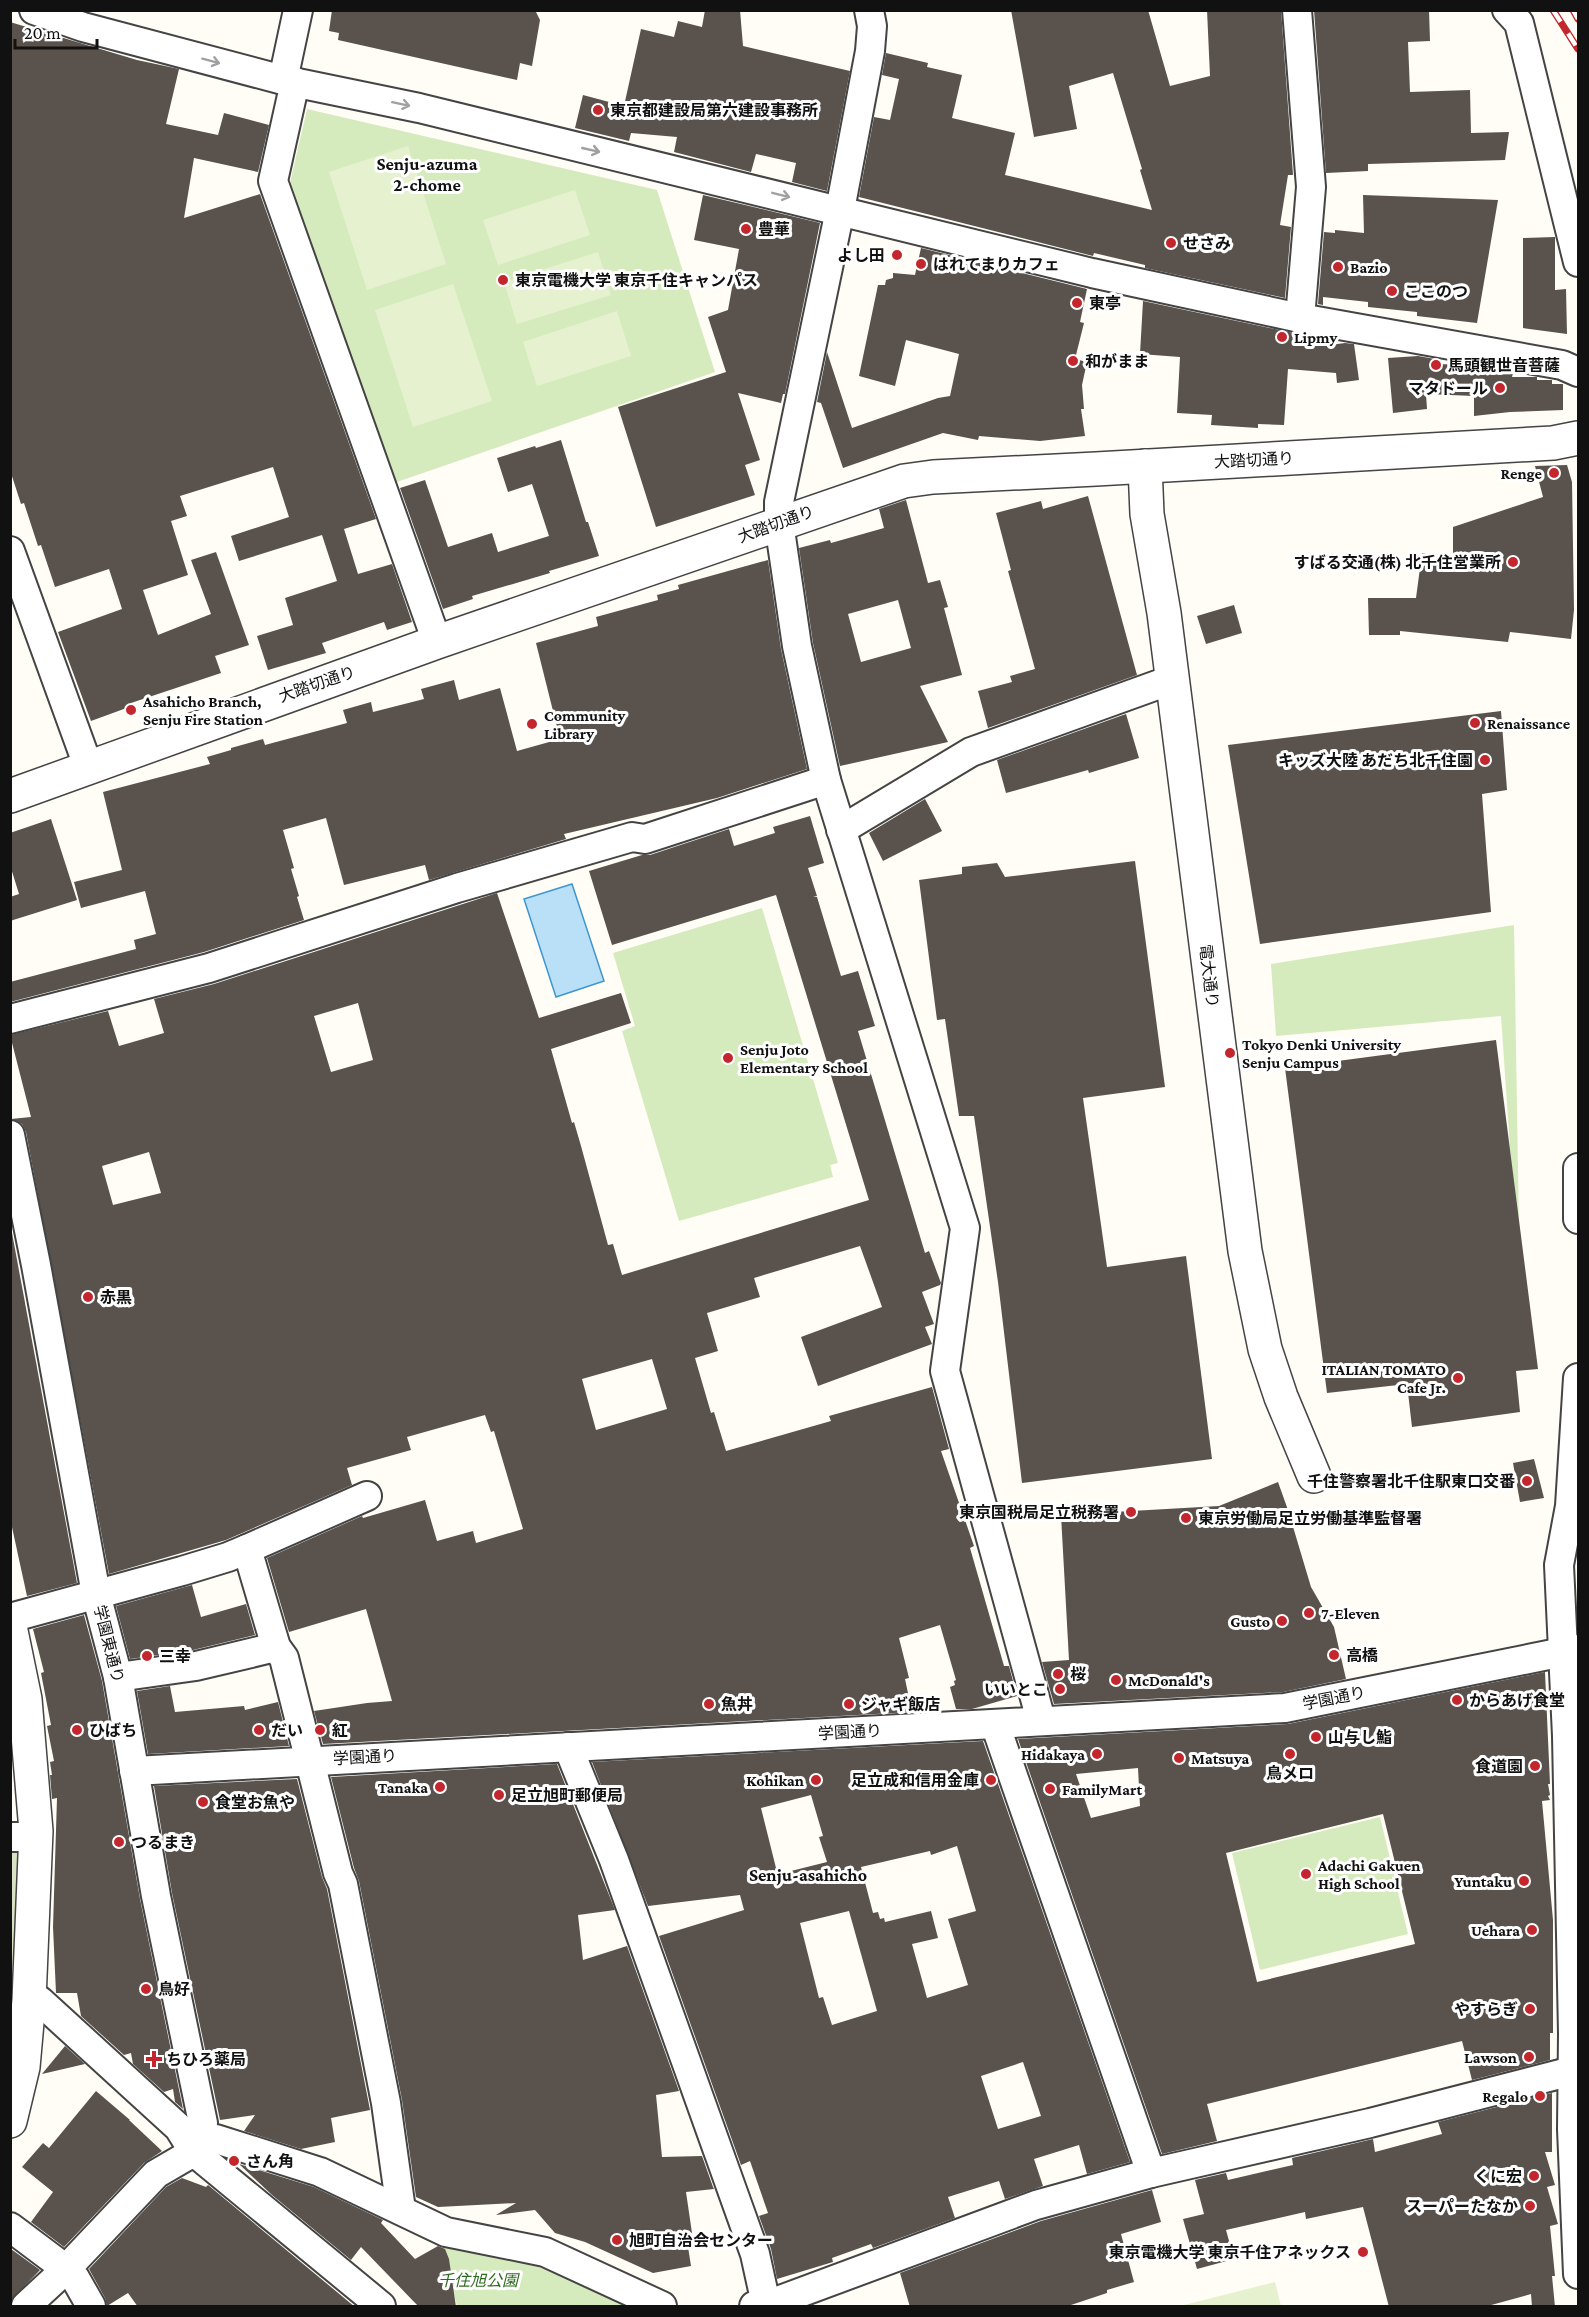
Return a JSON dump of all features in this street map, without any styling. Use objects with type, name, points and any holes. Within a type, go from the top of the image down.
[{"type":"street","points":[[34,10],[83,27],[289,81],[419,108],[1092,273],[1300,318],[1551,363],[1578,372]]},
{"type":"street","points":[[298,10],[273,181],[437,642]]},
{"type":"street","points":[[869,10],[872,26],[870,51],[840,210],[779,502],[779,523],[797,646],[826,780],[965,1228],[945,1371],[1041,1720]]},
{"type":"street","points":[[1297,10],[1311,187],[1300,318]]},
{"type":"street","points":[[1507,10],[1519,23],[1578,262]]},
{"type":"street","name":"大踏切通り","points":[[10,795],[437,642],[904,480],[1554,443],[1578,438]]},
{"type":"street","name":"電大通り","points":[[1145,466],[1147,514],[1164,613],[1245,1251],[1266,1349],[1281,1397],[1314,1476]]},
{"type":"street","points":[[10,551],[87,766]]},
{"type":"street","points":[[842,830],[971,752],[1171,680]]},
{"type":"street","points":[[10,1019],[208,968],[457,888],[632,837],[645,838],[826,780]]},
{"type":"street","name":"学園東通り","points":[[10,1135],[96,1594],[118,1677],[174,1989],[203,2123],[194,2152]]},
{"type":"street","points":[[1578,1168],[1578,1219]]},
{"type":"street","points":[[1578,1378],[1570,1506],[1559,1565],[1570,1651],[1567,1736],[1572,1934],[1572,2129],[1578,2274]]},
{"type":"street","points":[[10,1618],[228,1557],[367,1496]]},
{"type":"street","points":[[247,1549],[276,1647],[284,1658],[338,1874],[343,1884],[386,2103],[401,2210]]},
{"type":"street","points":[[10,1626],[25,1699],[23,1837],[29,2000],[23,2067],[10,2121]]},
{"type":"street","points":[[118,1677],[196,1665],[276,1647]]},
{"type":"street","name":"学園通り","points":[[134,1771],[1285,1708],[1570,1651]]},
{"type":"street","points":[[995,1724],[1152,2173]]},
{"type":"street","points":[[568,1747],[614,1860],[755,2254],[760,2305],[1036,2205],[1152,2173],[1370,2123],[1572,2072]]},
{"type":"street","points":[[29,2000],[40,2001],[179,2128],[194,2152],[381,2307]]},
{"type":"street","points":[[26,2307],[66,2269],[156,2174],[216,2139],[320,2172],[446,2232],[545,2252],[662,2307]]},
{"type":"street","points":[[10,2227],[66,2269],[75,2278],[91,2307]]},
{"type":"green space","name":"東京電機大学 東京千住キャンパス","points":[[307,109],[657,190],[715,372],[394,483],[290,183]]},
{"type":"green space","points":[[408,146],[446,264],[367,290],[329,172]]},
{"type":"green space","points":[[575,190],[590,235],[498,265],[483,220]]},
{"type":"green space","points":[[598,252],[611,295],[517,324],[504,282]]},
{"type":"green space","points":[[453,284],[492,401],[413,427],[375,310]]},
{"type":"green space","points":[[617,311],[631,356],[537,386],[523,342]]},
{"type":"green space","points":[[762,908],[838,1163],[830,1165],[833,1177],[679,1221],[622,1031],[635,1026],[613,953]]},
{"type":"green space","points":[[1514,925],[1520,1294],[1501,1016],[1276,1036],[1271,964]]},
{"type":"green space","points":[[1380,1817],[1408,1934],[1260,1970],[1232,1853]]},
{"type":"green space","points":[[10,1844],[23,1844],[18,1978],[10,2028]]},
{"type":"green space","name":"千住旭公園","points":[[441,2244],[551,2270],[627,2306],[457,2306]]},
{"type":"green space","points":[[1275,2282],[1281,2306],[1180,2306]]},
{"type":"water","points":[[572,884],[604,981],[556,997],[524,899]]},
{"type":"building","points":[[332,10],[535,10],[540,20],[532,66],[520,63],[517,80],[338,40],[339,33],[329,31]]},
{"type":"building","points":[[705,10],[740,10],[743,46],[850,71],[827,191],[792,182],[796,163],[756,154],[751,172],[674,152],[677,137],[631,133],[629,141],[575,128],[583,95],[624,106],[641,29],[674,37],[678,21],[702,27]]},
{"type":"building","points":[[1011,10],[1148,10],[1170,86],[1210,76],[1207,10],[1281,10],[1293,175],[1288,175],[1280,225],[1291,227],[1285,298],[1145,268],[1145,265],[1094,253],[1093,256],[859,197],[874,117],[890,120],[899,79],[882,75],[886,53],[928,63],[927,67],[962,75],[952,118],[1015,133],[1005,175],[1152,210],[1113,73],[1069,86],[1077,129],[1034,137]]},
{"type":"building","points":[[1314,10],[1429,10],[1430,41],[1408,42],[1410,92],[1470,90],[1471,133],[1509,132],[1505,160],[1368,164],[1368,171],[1326,173]]},
{"type":"building","points":[[10,22],[137,60],[179,69],[166,124],[218,135],[224,113],[269,125],[258,172],[194,158],[184,218],[260,194],[376,519],[344,529],[358,574],[392,564],[412,622],[387,630],[384,622],[322,643],[326,653],[268,670],[257,636],[293,625],[285,598],[337,581],[322,535],[239,561],[231,536],[289,517],[273,467],[180,496],[187,516],[171,521],[188,575],[143,590],[158,635],[211,614],[191,560],[216,552],[249,645],[215,656],[221,673],[131,703],[132,706],[91,721],[58,632],[122,609],[109,569],[55,587],[41,545],[38,546],[10,470]]},
{"type":"building","points":[[703,195],[820,223],[785,394],[783,394],[781,403],[738,393],[760,460],[745,465],[755,495],[656,527],[618,407],[726,372],[708,317],[728,310],[739,249],[694,240]]},
{"type":"building","points":[[1363,195],[1498,200],[1477,323],[1417,316],[1417,312],[1368,307],[1368,302],[1323,297],[1323,305],[1318,304],[1324,232],[1335,233],[1335,230],[1364,233]]},
{"type":"building","points":[[1555,237],[1555,290],[1566,289],[1567,334],[1523,328],[1523,238]]},
{"type":"building","points":[[921,248],[1087,289],[1080,322],[1084,323],[1075,359],[1087,362],[1082,385],[1084,409],[1081,409],[1085,436],[1040,441],[979,436],[978,440],[943,433],[843,468],[821,403],[817,402],[827,352],[852,428],[938,398],[950,396],[959,354],[906,340],[895,386],[859,376],[878,285],[885,285],[886,280],[893,278],[893,273],[915,275]]},
{"type":"building","points":[[1143,301],[1322,339],[1322,346],[1354,344],[1359,380],[1337,383],[1336,373],[1288,369],[1284,425],[1258,424],[1258,428],[1211,425],[1212,415],[1177,413],[1180,357],[1140,354]]},
{"type":"building","points":[[1418,356],[1441,360],[1441,364],[1473,366],[1473,369],[1513,373],[1512,377],[1537,377],[1537,380],[1552,380],[1552,384],[1563,384],[1563,410],[1474,416],[1474,396],[1426,394],[1427,409],[1393,413],[1388,358]]},
{"type":"building","points":[[561,440],[599,556],[472,596],[473,599],[443,609],[400,488],[425,480],[448,547],[492,533],[498,552],[549,536],[532,484],[508,492],[497,458]]},
{"type":"building","points":[[1567,465],[1572,482],[1574,610],[1571,639],[1510,632],[1508,642],[1400,631],[1400,635],[1369,635],[1368,598],[1416,598],[1422,553],[1453,556],[1453,527],[1543,497],[1535,466]]},
{"type":"building","points":[[1088,496],[1137,675],[988,728],[978,691],[1012,682],[1010,676],[1035,669],[1008,571],[1011,570],[996,513],[1041,501],[1043,509]]},
{"type":"building","points":[[906,500],[928,583],[940,580],[948,607],[944,608],[962,675],[920,686],[948,742],[840,766],[813,643],[799,548],[830,540],[831,543],[884,528],[879,509]],"holes":[[[898,600],[911,648],[861,662],[848,614]]]},
{"type":"building","points":[[768,560],[781,649],[807,769],[717,798],[564,834],[566,839],[429,880],[425,865],[344,885],[326,818],[283,830],[294,868],[291,869],[304,920],[204,952],[10,1002],[10,982],[136,949],[134,940],[156,934],[145,891],[81,908],[74,882],[122,870],[103,792],[210,764],[207,757],[231,750],[231,748],[263,739],[265,745],[347,723],[343,710],[371,702],[373,712],[424,699],[421,689],[454,680],[459,700],[500,688],[517,751],[560,739],[536,643],[598,626],[596,617],[658,600],[657,595],[679,589],[678,585]]},
{"type":"building","points":[[1234,605],[1242,633],[1206,644],[1197,616]]},
{"type":"building","points":[[1501,711],[1507,790],[1482,794],[1491,912],[1260,944],[1228,745]]},
{"type":"building","points":[[1126,714],[1139,758],[1006,793],[997,760]]},
{"type":"building","points":[[925,799],[942,831],[883,861],[869,833]]},
{"type":"building","points":[[810,816],[824,863],[808,868],[817,896],[813,897],[817,897],[841,976],[858,971],[875,1026],[858,1031],[925,1253],[929,1251],[941,1283],[922,1292],[934,1324],[925,1327],[932,1344],[818,1386],[801,1337],[882,1307],[860,1246],[754,1278],[760,1297],[707,1313],[718,1351],[695,1358],[711,1413],[714,1412],[726,1451],[831,1421],[829,1416],[932,1387],[949,1449],[941,1451],[974,1546],[970,1548],[1004,1666],[1009,1666],[1017,1696],[972,1709],[956,1709],[950,1687],[955,1685],[956,1680],[940,1625],[899,1638],[909,1678],[905,1679],[912,1712],[323,1744],[314,1711],[392,1701],[366,1609],[289,1632],[267,1558],[362,1516],[363,1518],[425,1500],[437,1541],[473,1531],[476,1543],[523,1529],[494,1431],[491,1432],[485,1415],[407,1437],[411,1450],[347,1468],[352,1485],[226,1540],[109,1574],[26,1132],[22,1124],[11,1119],[31,1117],[10,1035],[108,1011],[119,1046],[164,1033],[154,999],[214,984],[497,893],[539,1018],[621,993],[631,1023],[551,1049],[608,1245],[613,1244],[622,1275],[869,1200],[776,895],[612,945],[589,871],[642,855],[650,855],[729,829],[734,846],[775,833],[773,827]],"holes":[[[358,1003],[373,1060],[331,1072],[314,1016]],[[149,1152],[161,1193],[113,1205],[102,1166]],[[652,1359],[667,1409],[596,1430],[582,1379]]]},
{"type":"building","points":[[51,819],[77,900],[10,921],[10,897],[19,894],[10,865],[10,833]]},
{"type":"building","points":[[1135,861],[1165,1087],[1083,1098],[1107,1267],[1186,1256],[1212,1459],[1022,1483],[998,1282],[974,1116],[959,1116],[945,1019],[937,1020],[919,880],[962,874],[962,867],[997,863],[1005,877]]},
{"type":"building","points":[[1496,1040],[1538,1369],[1516,1371],[1520,1412],[1412,1427],[1407,1384],[1327,1393],[1285,1068]]},
{"type":"building","points":[[10,1222],[77,1583],[27,1596],[10,1518]]},
{"type":"building","points":[[1534,1459],[1544,1498],[1520,1502],[1513,1463]]},
{"type":"building","points":[[1278,1482],[1311,1587],[1334,1627],[1346,1679],[1283,1692],[1054,1704],[1042,1662],[1069,1660],[1061,1515],[1219,1506]]},
{"type":"building","points":[[192,1585],[201,1617],[246,1604],[255,1635],[193,1650],[130,1659],[116,1606]]},
{"type":"building","points":[[84,1615],[102,1681],[140,1899],[183,2109],[175,2102],[173,2089],[164,2092],[133,2064],[131,2053],[124,2055],[81,2016],[77,1993],[56,1993],[53,1927],[57,1798],[52,1799],[50,1762],[54,1761],[47,1726],[51,1725],[41,1673],[44,1672],[33,1629]]},
{"type":"building","name":"Adachi Gakuen High School","points":[[1545,1672],[1550,1784],[1548,1784],[1550,1795],[1548,1796],[1550,1800],[1542,1801],[1553,1920],[1553,2033],[1550,2033],[1550,2060],[1472,2080],[1462,2041],[1207,2104],[1217,2141],[1162,2154],[1018,1739],[1288,1724]],"holes":[[[1138,1768],[1140,1806],[1091,1818],[1076,1774]],[[1383,1814],[1415,1944],[1257,1982],[1226,1853]]]},
{"type":"building","points":[[170,1686],[175,1712],[244,1706],[245,1710],[278,1702],[289,1746],[148,1754],[137,1691]]},
{"type":"building","points":[[983,1741],[1130,2162],[1087,2174],[1079,2145],[1034,2159],[1043,2186],[1005,2199],[999,2181],[948,2197],[955,2218],[873,2248],[871,2244],[832,2258],[833,2262],[777,2279],[771,2249],[759,2216],[768,2213],[750,2161],[741,2165],[659,1936],[744,1910],[740,1895],[648,1906],[592,1762]],"holes":[[[811,1795],[823,1836],[819,1837],[827,1862],[783,1873],[782,1871],[777,1872],[761,1808]],[[957,1846],[976,1911],[948,1919],[968,1985],[927,1998],[912,1944],[938,1938],[931,1911],[885,1922],[884,1918],[880,1919],[878,1912],[873,1913],[861,1867],[930,1851],[931,1855]],[[849,1911],[877,2011],[832,2025],[823,1997],[819,1998],[800,1923]],[[1023,2062],[1041,2116],[998,2129],[981,2076]]]},
{"type":"building","points":[[557,1764],[615,1910],[578,1915],[583,1960],[627,1946],[679,2091],[656,2095],[662,2157],[702,2156],[714,2189],[686,2192],[692,2233],[686,2234],[691,2266],[653,2273],[585,2242],[555,2233],[535,2210],[496,2215],[516,2203],[438,2207],[416,2197],[402,2100],[359,1881],[331,1777]]},
{"type":"building","points":[[297,1779],[327,1889],[370,2110],[331,2118],[335,2142],[301,2149],[244,2131],[255,2115],[220,2120],[172,1893],[154,1786]]},
{"type":"building","points":[[65,2046],[85,2064],[42,2074]]},
{"type":"building","points":[[96,2091],[162,2151],[144,2163],[64,2247],[31,2222],[53,2192],[22,2167],[43,2143],[49,2148]]},
{"type":"building","points":[[1552,2093],[1552,2152],[1545,2152],[1555,2185],[1547,2187],[1558,2224],[1550,2226],[1555,2276],[1552,2276],[1555,2307],[1532,2307],[1531,2294],[1484,2307],[1389,2307],[1363,2207],[1306,2219],[1305,2212],[1226,2230],[1234,2259],[1197,2269],[1183,2219],[1204,2214],[1195,2180],[1226,2173],[1228,2180],[1293,2165],[1292,2158],[1373,2139],[1375,2152],[1442,2134],[1438,2122]]},
{"type":"building","points":[[239,2164],[314,2187],[383,2220],[381,2223],[415,2259],[438,2246],[445,2249],[449,2259],[456,2307],[419,2307],[361,2247],[351,2260],[272,2195]]},
{"type":"building","points":[[182,2178],[206,2187],[208,2185],[355,2307],[138,2307],[128,2293],[107,2306],[89,2269],[166,2187]]},
{"type":"building","points":[[1152,2190],[1161,2222],[1121,2234],[1134,2282],[1065,2307],[910,2307],[900,2273],[1041,2221]]},
{"type":"building","points":[[10,2250],[40,2270],[10,2301]]},
{"type":"railway","points":[[1553,10],[1578,49]]},
{"type":"railway","points":[[1573,10],[1578,19]]},
{"type":"place","name":"東京都建設局第六建設事務所","points":[[598,110]]},
{"type":"place","name":"豊華","points":[[746,229]]},
{"type":"place","name":"せさみ","points":[[1171,243]]},
{"type":"place","name":"よし田","points":[[897,255]]},
{"type":"place","name":"はれてまりカフェ","points":[[921,264]]},
{"type":"place","name":"Bazio","points":[[1338,267]]},
{"type":"place","name":"東京電機大学 東京千住キャンパス","points":[[503,280]]},
{"type":"place","name":"ここのつ","points":[[1392,291]]},
{"type":"place","name":"東亭","points":[[1077,303]]},
{"type":"place","name":"Lipmy","points":[[1282,337]]},
{"type":"place","name":"和がまま","points":[[1073,361]]},
{"type":"place","name":"馬頭観世音菩薩","points":[[1436,365]]},
{"type":"place","name":"マタドール","points":[[1500,388]]},
{"type":"place","name":"Renge","points":[[1554,473]]},
{"type":"place","name":"すばる交通(株) 北千住営業所","points":[[1513,562]]},
{"type":"place","name":"Asahicho Branch, Senju Fire Station","points":[[131,710]]},
{"type":"place","name":"Renaissance","points":[[1475,723]]},
{"type":"place","name":"Community Library","points":[[532,724]]},
{"type":"place","name":"キッズ大陸 あだち北千住園","points":[[1485,760]]},
{"type":"place","name":"Tokyo Denki University Senju Campus","points":[[1230,1053]]},
{"type":"place","name":"Senju Joto Elementary School","points":[[728,1058]]},
{"type":"place","name":"赤黒","points":[[88,1297]]},
{"type":"place","name":"ITALIAN TOMATO Cafe Jr.","points":[[1458,1378]]},
{"type":"place","name":"千住警察署北千住駅東口交番","points":[[1527,1481]]},
{"type":"place","name":"東京国税局足立税務署","points":[[1131,1512]]},
{"type":"place","name":"東京労働局足立労働基準監督署","points":[[1186,1518]]},
{"type":"place","name":"7-Eleven","points":[[1309,1613]]},
{"type":"place","name":"Gusto","points":[[1282,1621]]},
{"type":"place","name":"高橋","points":[[1334,1655]]},
{"type":"place","name":"三幸","points":[[147,1656]]},
{"type":"place","name":"桜","points":[[1058,1674]]},
{"type":"place","name":"McDonald's","points":[[1116,1680]]},
{"type":"place","name":"いいとこ","points":[[1060,1689]]},
{"type":"place","name":"からあげ食堂","points":[[1457,1700]]},
{"type":"place","name":"魚丼","points":[[709,1704]]},
{"type":"place","name":"ジャギ飯店","points":[[849,1704]]},
{"type":"place","name":"ひばち","points":[[77,1730]]},
{"type":"place","name":"だい","points":[[259,1730]]},
{"type":"place","name":"紅","points":[[320,1730]]},
{"type":"place","name":"山与し鮨","points":[[1316,1737]]},
{"type":"place","name":"Hidakaya","points":[[1097,1754]]},
{"type":"place","name":"鳥メロ","points":[[1290,1754]]},
{"type":"place","name":"Matsuya","points":[[1179,1758]]},
{"type":"place","name":"食道園","points":[[1535,1766]]},
{"type":"place","name":"Kohikan","points":[[816,1780]]},
{"type":"place","name":"足立成和信用金庫","points":[[991,1780]]},
{"type":"place","name":"Tanaka","points":[[440,1787]]},
{"type":"place","name":"FamilyMart","points":[[1050,1789]]},
{"type":"place","name":"足立旭町郵便局","points":[[499,1795]]},
{"type":"place","name":"食堂お魚や","points":[[203,1802]]},
{"type":"place","name":"つるまき","points":[[119,1842]]},
{"type":"place","name":"Adachi Gakuen High School","points":[[1306,1874]]},
{"type":"place","name":"Yuntaku","points":[[1524,1881]]},
{"type":"place","name":"Uehara","points":[[1532,1930]]},
{"type":"place","name":"鳥好","points":[[146,1989]]},
{"type":"place","name":"やすらぎ","points":[[1530,2009]]},
{"type":"place","name":"Lawson","points":[[1529,2057]]},
{"type":"place","name":"ちひろ薬局","points":[[154,2059]]},
{"type":"place","name":"Regalo","points":[[1540,2096]]},
{"type":"place","name":"さん角","points":[[234,2161]]},
{"type":"place","name":"くに宏","points":[[1534,2176]]},
{"type":"place","name":"スーパーたなか","points":[[1530,2206]]},
{"type":"place","name":"旭町自治会センター","points":[[617,2240]]},
{"type":"place","name":"東京電機大学 東京千住アネックス","points":[[1363,2252]]},
{"type":"district","name":"Senju-azuma 2-chome","points":[[427,174]]},
{"type":"district","name":"Senju-asahicho","points":[[808,1875]]}]
